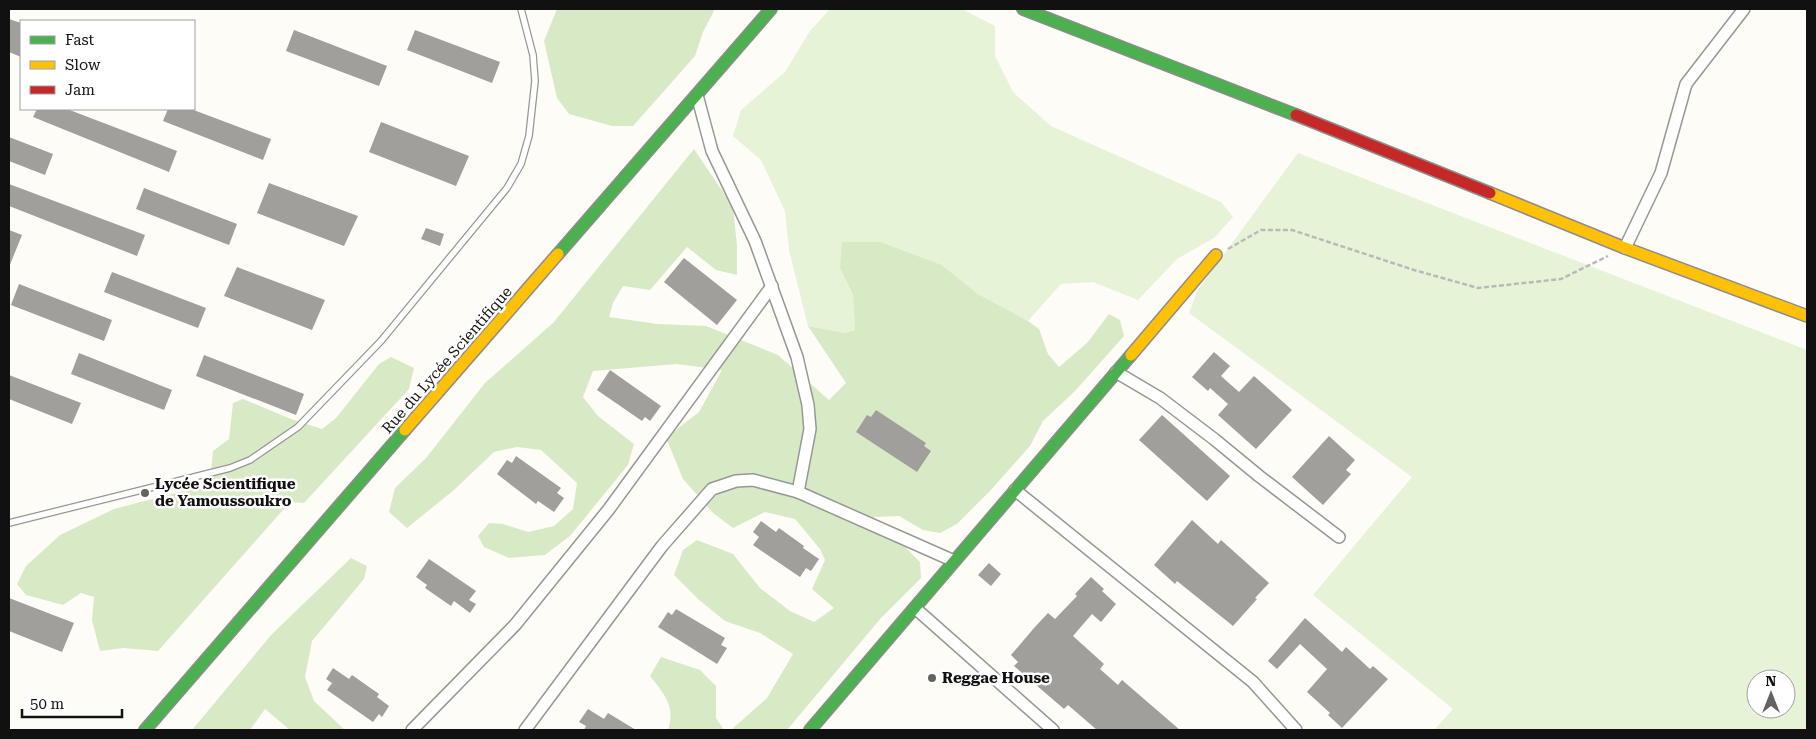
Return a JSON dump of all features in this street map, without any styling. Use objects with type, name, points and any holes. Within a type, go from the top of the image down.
[{"type":"street","name":"Rue du Lycée Scientifique","points":[[145,730],[772,9]]},
{"type":"street","points":[[1023,9],[1313,122],[1625,248],[1807,316]]},
{"type":"street","points":[[1625,248],[1661,173],[1686,84],[1744,9]]},
{"type":"street","points":[[697,95],[712,151],[751,232],[797,356],[808,405],[810,429],[798,492]]},
{"type":"street","points":[[810,730],[1216,255]]},
{"type":"street","points":[[412,730],[515,625],[609,509],[772,286]]},
{"type":"street","points":[[1116,372],[1160,398],[1339,537]]},
{"type":"street","points":[[525,730],[662,546],[712,490],[736,481],[753,480],[798,492],[954,561]]},
{"type":"street","points":[[1015,490],[1253,682],[1296,730]]},
{"type":"street","points":[[914,608],[1053,730]]},
{"type":"lane","points":[[9,523],[230,468],[250,460],[298,427],[381,341],[507,188],[521,164],[529,136],[535,81],[533,54],[521,9]]},
{"type":"path","points":[[1216,255],[1261,230],[1292,230],[1414,270],[1478,288],[1561,279],[1625,248]]},
{"type":"green space","points":[[557,9],[715,9],[703,32],[695,56],[633,126],[612,126],[569,114],[557,98],[544,41]]},
{"type":"green space","points":[[830,9],[962,9],[995,26],[995,56],[1013,92],[1051,126],[1221,202],[1233,217],[1214,238],[1177,259],[1138,300],[1093,282],[1061,284],[1028,321],[978,294],[942,265],[881,242],[840,268],[853,295],[855,330],[845,333],[808,326],[789,250],[785,211],[761,160],[733,136],[741,110],[785,72],[810,31]]},
{"type":"green space","points":[[694,149],[733,207],[737,246],[737,275],[716,270],[687,247],[650,290],[623,286],[613,303],[609,317],[657,324],[706,326],[778,355],[829,400],[846,383],[808,326],[845,333],[855,330],[853,295],[840,268],[842,242],[881,242],[942,265],[978,294],[1028,321],[1039,329],[1048,354],[1059,367],[1087,343],[1109,314],[1120,320],[1124,336],[1075,391],[1043,421],[1030,446],[990,491],[957,524],[940,533],[923,530],[899,516],[874,517],[872,532],[904,546],[920,562],[921,578],[881,618],[787,730],[731,730],[767,698],[793,654],[760,633],[725,621],[698,599],[674,575],[683,550],[697,540],[733,554],[760,588],[790,611],[814,622],[834,608],[812,589],[825,560],[820,549],[795,519],[765,512],[733,528],[713,513],[683,479],[667,440],[672,433],[699,412],[722,370],[677,364],[593,371],[583,397],[598,416],[634,444],[628,465],[570,536],[545,555],[509,558],[484,547],[478,536],[489,523],[503,524],[528,532],[554,526],[573,509],[577,483],[541,450],[517,447],[494,452],[454,490],[407,528],[389,512],[395,488],[426,458],[485,383],[554,322]]},
{"type":"green space","points":[[1298,153],[1807,350],[1807,730],[1434,730],[1453,709],[1313,595],[1412,477],[1189,313],[1197,291]]},
{"type":"green space","points":[[391,357],[414,368],[409,389],[304,503],[290,502],[158,651],[123,648],[100,651],[92,620],[94,597],[81,593],[63,605],[26,595],[17,584],[26,566],[60,535],[114,509],[210,484],[213,451],[229,439],[233,403],[243,399],[291,419],[322,429],[336,418],[379,364]]},
{"type":"green space","points":[[351,558],[367,566],[364,579],[312,641],[305,677],[314,701],[345,730],[290,730],[265,709],[250,730],[192,730],[272,634]]},
{"type":"green space","points":[[661,657],[700,670],[716,686],[716,718],[724,730],[668,730],[671,714],[670,707],[650,676]]},
{"type":"building","points":[[9,19],[20,23],[20,57],[9,52]]},
{"type":"building","points":[[294,30],[387,66],[379,86],[286,51]]},
{"type":"building","points":[[415,30],[500,62],[492,83],[407,50]]},
{"type":"building","points":[[36,110],[70,110],[177,151],[169,172],[33,117]]},
{"type":"building","points":[[168,110],[194,110],[271,139],[263,160],[163,121]]},
{"type":"building","points":[[381,122],[469,156],[456,186],[369,152]]},
{"type":"building","points":[[9,137],[53,154],[45,175],[9,161]]},
{"type":"building","points":[[269,183],[358,216],[344,246],[257,213]]},
{"type":"building","points":[[9,184],[145,235],[137,256],[9,206]]},
{"type":"building","points":[[144,188],[237,224],[229,245],[136,209]]},
{"type":"building","points":[[426,228],[444,234],[440,246],[421,239]]},
{"type":"building","points":[[9,230],[22,235],[9,267]]},
{"type":"building","points":[[684,258],[737,300],[717,325],[664,282]]},
{"type":"building","points":[[237,267],[325,300],[312,330],[224,296]]},
{"type":"building","points":[[112,272],[206,308],[198,328],[104,292]]},
{"type":"building","points":[[19,284],[112,320],[104,341],[11,305]]},
{"type":"building","points":[[1214,352],[1230,366],[1221,376],[1239,392],[1254,376],[1292,410],[1256,449],[1218,415],[1228,404],[1210,388],[1208,391],[1192,377]]},
{"type":"building","points":[[79,353],[172,390],[164,410],[71,374]]},
{"type":"building","points":[[204,355],[304,394],[296,415],[196,376]]},
{"type":"building","points":[[610,370],[661,406],[650,421],[645,417],[642,421],[597,390]]},
{"type":"building","points":[[9,375],[81,403],[72,424],[9,399]]},
{"type":"building","points":[[876,410],[926,443],[924,446],[931,451],[917,472],[856,432],[867,415],[871,417]]},
{"type":"building","points":[[1162,415],[1230,476],[1207,501],[1139,440]]},
{"type":"building","points":[[1329,436],[1355,460],[1346,470],[1351,474],[1323,505],[1292,477]]},
{"type":"building","points":[[516,456],[561,488],[557,493],[564,498],[554,512],[538,501],[536,504],[497,474],[507,460],[512,463]]},
{"type":"building","points":[[1192,520],[1218,544],[1221,540],[1269,583],[1233,626],[1177,581],[1175,584],[1154,565]]},
{"type":"building","points":[[761,521],[776,532],[779,528],[819,559],[811,571],[806,568],[800,577],[753,545],[759,537],[753,532]]},
{"type":"building","points":[[429,559],[476,591],[469,600],[476,604],[470,613],[454,601],[451,606],[425,588],[427,585],[416,577]]},
{"type":"building","points":[[989,563],[1001,574],[991,586],[978,575]]},
{"type":"building","points":[[1091,577],[1116,604],[1101,622],[1092,614],[1073,636],[1104,664],[1100,669],[1118,685],[1122,680],[1180,730],[1097,730],[1068,705],[1064,709],[1014,666],[1018,662],[1011,655],[1034,628],[1048,613],[1055,619],[1077,596],[1075,594]]},
{"type":"building","points":[[9,598],[74,623],[62,652],[9,631]]},
{"type":"building","points":[[676,609],[725,638],[721,645],[727,648],[717,664],[658,627],[668,612],[672,615]]},
{"type":"building","points":[[1305,618],[1342,652],[1346,647],[1370,669],[1373,666],[1388,679],[1342,728],[1328,715],[1330,713],[1307,692],[1327,669],[1300,644],[1277,669],[1268,661]]},
{"type":"building","points":[[333,668],[349,679],[352,675],[379,694],[377,697],[389,706],[382,717],[379,714],[373,722],[327,690],[332,683],[326,679]]},
{"type":"building","points":[[588,709],[604,719],[608,713],[636,730],[584,730],[586,726],[579,722]]},
{"type":"traffic: fast","points":[[558,254],[771,9]]},
{"type":"traffic: fast","points":[[1023,9],[1296,115]]},
{"type":"traffic: fast","points":[[810,730],[1131,355]]},
{"type":"traffic: fast","points":[[145,730],[405,430]]},
{"type":"traffic: slow","points":[[1490,193],[1625,248],[1807,316]]},
{"type":"traffic: slow","points":[[405,430],[558,254]]},
{"type":"traffic: slow","points":[[1131,355],[1216,255]]},
{"type":"traffic: jam","points":[[1296,115],[1490,193]]},
{"type":"place","name":"Lycée Scientifique de Yamoussoukro","points":[[145,493]]},
{"type":"place","name":"Reggae House","points":[[932,678]]}]
